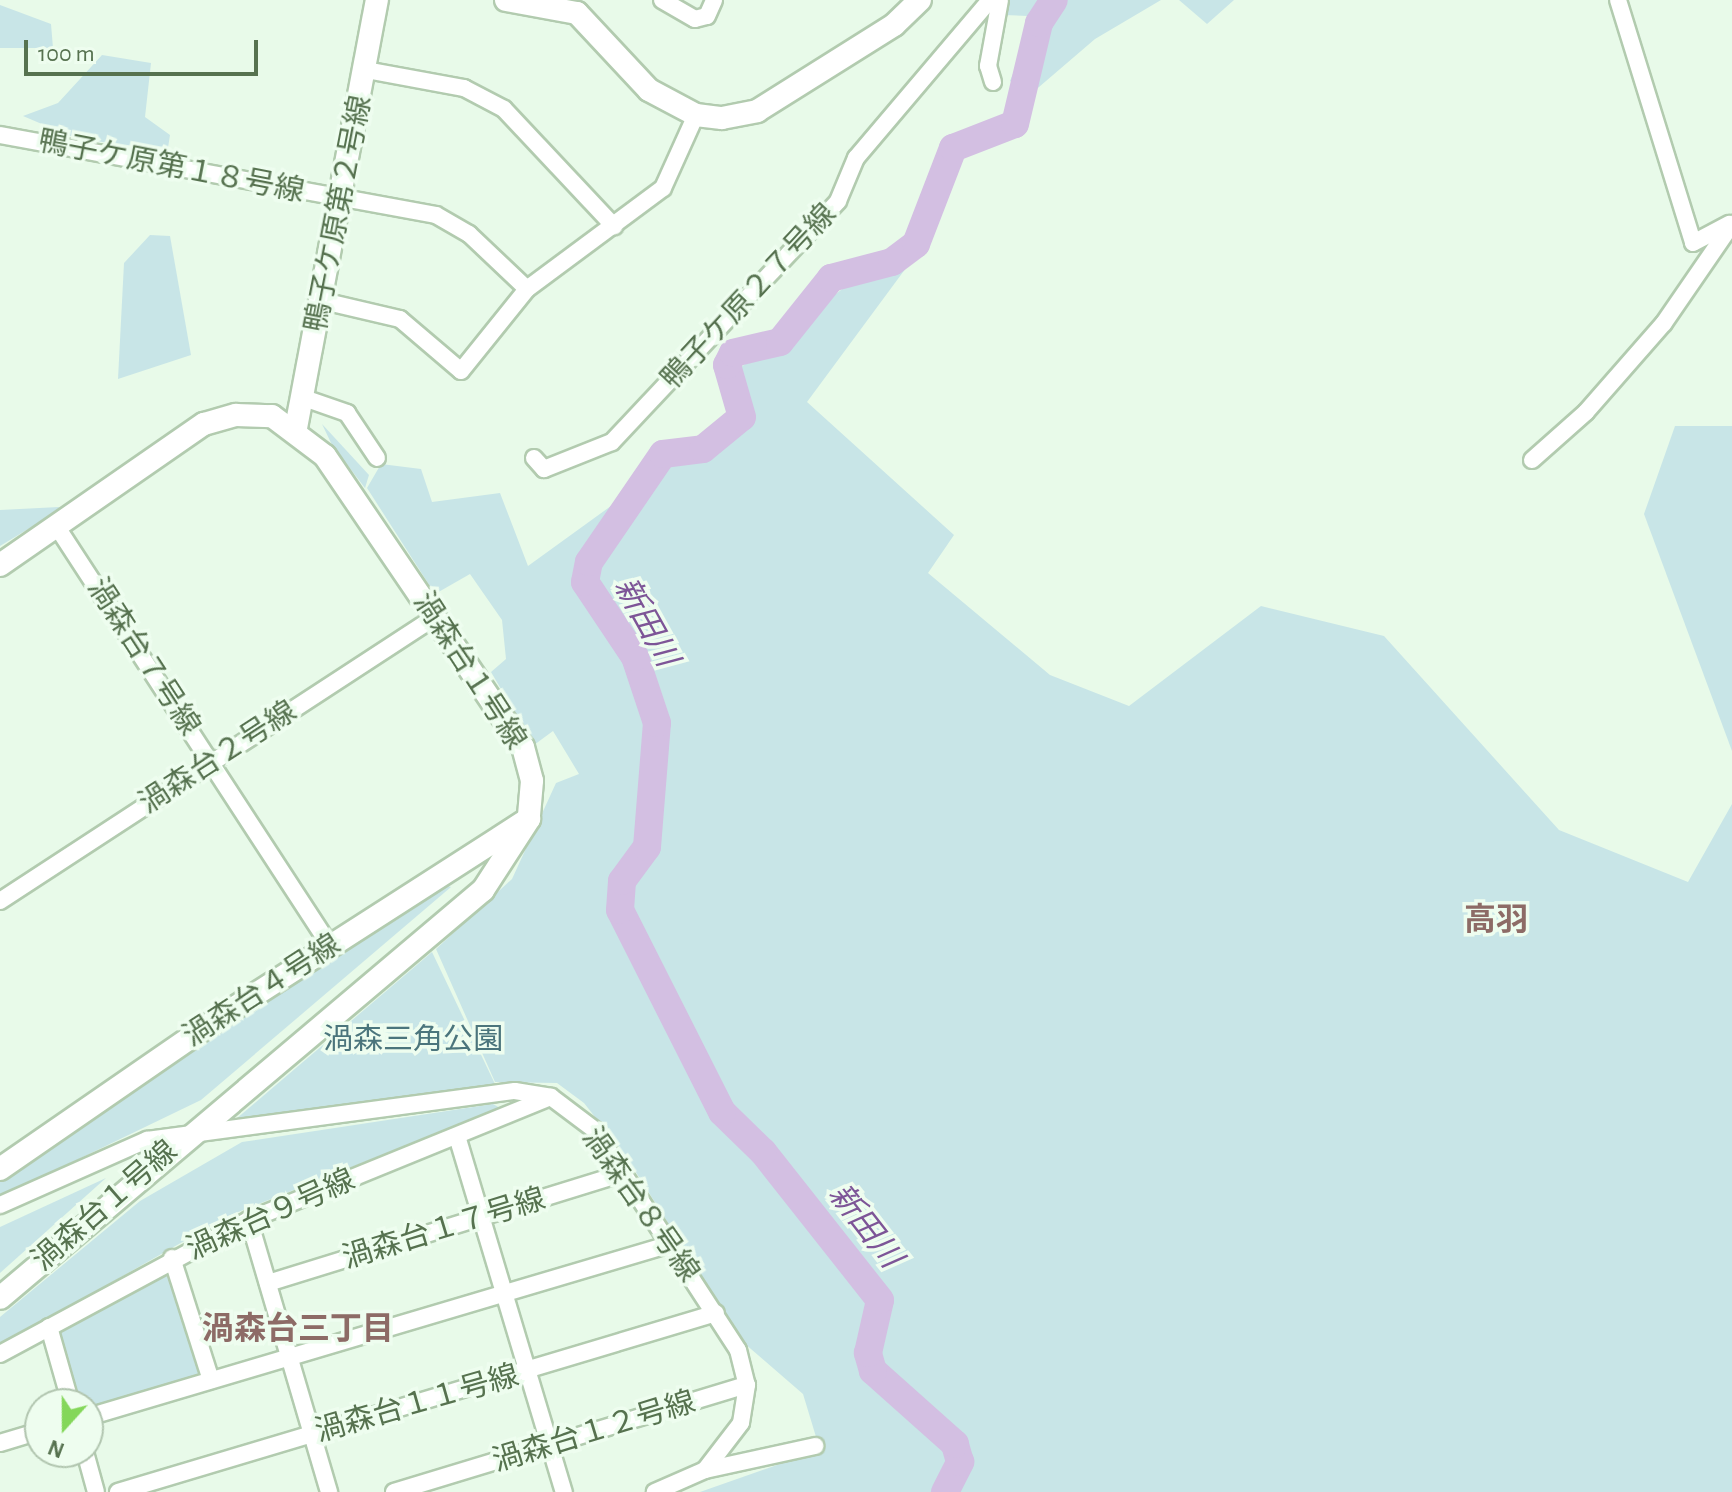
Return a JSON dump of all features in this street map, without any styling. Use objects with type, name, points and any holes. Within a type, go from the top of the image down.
[{"type":"street","name":"鴨子ケ原第２号線","points":[[296,428],[323,301],[377,0]]},
{"type":"street","points":[[506,0],[578,7],[620,66],[696,115],[757,111],[894,25],[920,0]]},
{"type":"street","points":[[662,0],[695,19],[707,16],[714,0]]},
{"type":"street","name":"鴨子ケ原２７号線","points":[[534,458],[544,469],[612,442],[838,201],[856,158],[990,0]]},
{"type":"street","points":[[993,82],[988,66],[1000,0]]},
{"type":"street","points":[[1618,0],[1693,243],[1732,223]]},
{"type":"street","points":[[366,70],[464,88],[504,109],[614,226]]},
{"type":"street","points":[[323,301],[400,319],[461,371],[527,289],[663,188],[696,115]]},
{"type":"street","name":"鴨子ケ原第１８号線","points":[[0,135],[436,215],[469,234],[527,289]]},
{"type":"street","points":[[1532,460],[1586,412],[1664,323],[1726,244],[1732,223]]},
{"type":"street","points":[[304,398],[347,413],[377,458]]},
{"type":"street","name":"渦森台１号線","points":[[0,565],[59,530],[204,424],[236,415],[272,416],[296,428],[325,456],[523,747],[532,781],[529,819],[483,890],[189,1134],[0,1298]]},
{"type":"street","name":"渦森台７号線","points":[[59,530],[330,946]]},
{"type":"street","name":"渦森台２号線","points":[[0,901],[435,617]]},
{"type":"street","name":"渦森台４号線","points":[[0,1169],[330,946],[529,819]]},
{"type":"street","name":"渦森台８号線","points":[[0,1205],[147,1140],[515,1091],[551,1097],[595,1130],[620,1174],[716,1313],[747,1385]]},
{"type":"street","name":"渦森台９号線","points":[[0,1354],[172,1258],[249,1220],[551,1097]]},
{"type":"street","points":[[457,1136],[564,1492]]},
{"type":"street","name":"渦森台１７号線","points":[[268,1283],[620,1174]]},
{"type":"street","points":[[249,1220],[329,1492]]},
{"type":"street","points":[[104,1412],[667,1245]]},
{"type":"street","points":[[172,1258],[211,1380]]},
{"type":"street","name":"渦森台１１号線","points":[[118,1492],[528,1373],[716,1313]]},
{"type":"street","points":[[49,1327],[66,1388]]},
{"type":"street","points":[[705,1470],[741,1423],[747,1385]]},
{"type":"street","name":"渦森台１２号線","points":[[394,1492],[747,1385]]},
{"type":"street","points":[[0,1443],[24,1436]]},
{"type":"street","points":[[655,1492],[705,1470],[815,1446]]},
{"type":"street","points":[[89,1468],[96,1492]]},
{"type":"green space","points":[[1008,0],[1161,0],[1095,39],[1032,93],[1010,81],[1026,43],[1028,16],[1004,15]]},
{"type":"green space","points":[[1179,0],[1234,0],[1207,24]]},
{"type":"green space","points":[[0,5],[51,24],[53,48],[0,48]]},
{"type":"green space","points":[[102,55],[151,63],[145,117],[170,135],[167,154],[70,136],[23,116],[58,103]]},
{"type":"green space","points":[[150,235],[170,236],[191,355],[118,379],[124,263]]},
{"type":"green space","points":[[906,268],[807,402],[954,535],[928,573],[1050,675],[1129,706],[1261,606],[1384,636],[1559,830],[1688,882],[1732,804],[1732,1492],[700,1492],[820,1450],[803,1394],[744,1343],[625,1155],[584,1103],[557,1083],[495,1082],[436,949],[512,879],[556,783],[579,774],[553,731],[534,745],[491,672],[506,659],[502,620],[470,574],[435,594],[367,488],[381,464],[421,469],[432,502],[500,493],[528,566],[745,409],[736,371],[850,283]]},
{"type":"green space","points":[[322,424],[369,475],[365,488],[332,445]]},
{"type":"green space","points":[[1675,426],[1732,426],[1732,751],[1644,514]]},
{"type":"green space","points":[[59,507],[58,511],[0,546],[0,510]]},
{"type":"green space","points":[[442,884],[451,887],[201,1100],[0,1197],[0,1179]]},
{"type":"green space","name":"渦森三角公園","points":[[432,952],[495,1084],[236,1119]]},
{"type":"green space","points":[[493,1104],[500,1108],[228,1216],[0,1346],[0,1317],[140,1201],[242,1142]]},
{"type":"green space","points":[[106,1178],[0,1273],[0,1227]]},
{"type":"green space","points":[[168,1268],[203,1376],[104,1406],[104,1388],[74,1388],[57,1330]]},
{"type":"waterway","name":"新田川","points":[[945,1492],[960,1462],[955,1444],[873,1371],[868,1353],[880,1300],[763,1152],[722,1112],[620,910],[622,881],[647,847],[657,723],[635,657],[585,582],[589,562],[663,454],[703,449],[742,417],[727,365],[733,353],[780,342],[831,278],[892,262],[916,244],[953,148],[1015,124],[1039,23],[1054,0]]},
{"type":"district","name":"高羽","points":[[1496,920]]},
{"type":"district","name":"渦森台三丁目","points":[[298,1329]]}]
